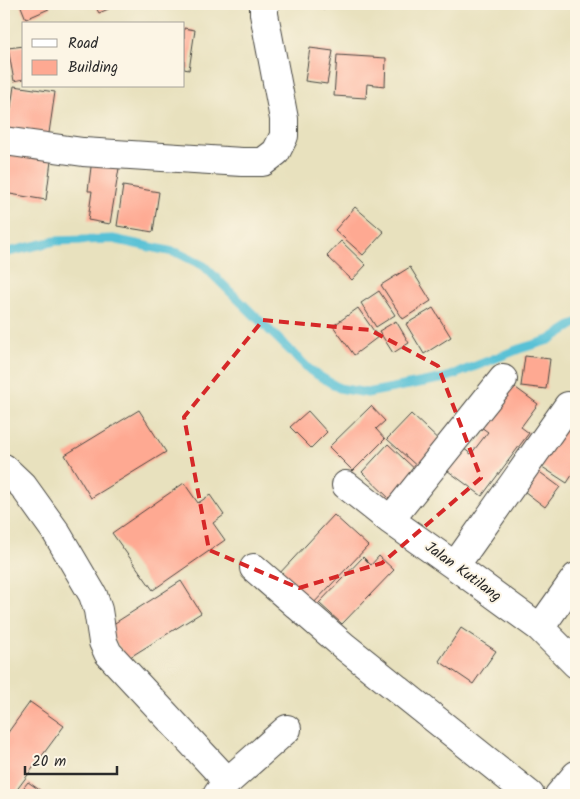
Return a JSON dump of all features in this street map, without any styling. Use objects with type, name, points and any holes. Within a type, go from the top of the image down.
[{"type":"street","points":[[4,140],[84,152],[263,162],[276,152],[284,136],[284,119],[264,14],[264,4]]},
{"type":"street","points":[[390,520],[503,379]]},
{"type":"street","points":[[455,566],[568,406]]},
{"type":"street","points":[[4,468],[23,486],[56,532],[93,595],[98,610],[103,642],[108,652],[219,772],[221,790]]},
{"type":"street","name":"Jalan Kutilang","points":[[346,485],[390,520],[540,628],[576,664]]},
{"type":"street","points":[[254,568],[345,647],[530,795]]},
{"type":"street","points":[[540,628],[576,577]]},
{"type":"street","points":[[221,790],[287,729]]},
{"type":"street","points":[[558,795],[576,775]]},
{"type":"highlighted area","points":[[263,320],[370,330],[438,366],[481,478],[382,563],[299,588],[209,550],[184,417]]},
{"type":"building","points":[[20,4],[49,4],[51,8],[26,19]]},
{"type":"building","points":[[94,4],[120,4],[99,13]]},
{"type":"building","points":[[309,4],[327,4],[324,10]]},
{"type":"building","points":[[185,28],[195,30],[189,70],[185,69]]},
{"type":"building","points":[[22,46],[22,79],[14,81],[8,48]]},
{"type":"building","points":[[310,48],[333,51],[327,84],[305,81]]},
{"type":"building","points":[[337,55],[386,58],[385,86],[367,84],[366,98],[334,96]]},
{"type":"building","points":[[14,86],[55,92],[48,140],[7,134]]},
{"type":"building","points":[[9,147],[52,153],[46,200],[4,193]]},
{"type":"building","points":[[92,159],[120,162],[110,224],[88,220],[92,191],[88,191]]},
{"type":"building","points":[[123,186],[159,192],[153,232],[117,226]]},
{"type":"building","points":[[355,207],[384,232],[363,255],[335,230]]},
{"type":"building","points":[[341,241],[366,265],[352,280],[327,256]]},
{"type":"building","points":[[410,267],[431,301],[403,319],[381,285]]},
{"type":"building","points":[[379,291],[395,315],[376,327],[361,303]]},
{"type":"building","points":[[358,308],[378,337],[354,355],[333,326]]},
{"type":"building","points":[[433,308],[451,337],[424,354],[406,324]]},
{"type":"building","points":[[396,321],[409,343],[393,353],[379,331]]},
{"type":"building","points":[[525,356],[550,359],[546,389],[521,386]]},
{"type":"building","points":[[505,380],[538,404],[521,427],[529,433],[482,496],[440,465],[456,443],[471,454],[488,432],[474,422]]},
{"type":"building","points":[[371,406],[385,421],[376,429],[385,439],[353,471],[329,447]]},
{"type":"building","points":[[139,410],[166,452],[91,498],[65,455]]},
{"type":"building","points":[[308,411],[327,432],[311,448],[290,427]]},
{"type":"building","points":[[411,414],[443,444],[420,469],[387,439]]},
{"type":"building","points":[[562,418],[576,428],[576,469],[567,483],[533,461]]},
{"type":"building","points":[[388,444],[419,473],[392,501],[362,472]]},
{"type":"building","points":[[530,465],[560,487],[545,507],[516,485]]},
{"type":"building","points":[[184,483],[198,503],[210,495],[224,515],[213,523],[225,540],[153,590],[112,533]]},
{"type":"building","points":[[334,515],[368,546],[311,606],[278,575]]},
{"type":"building","points":[[379,556],[394,570],[342,624],[319,603],[363,557],[371,565]]},
{"type":"building","points":[[181,581],[201,613],[127,659],[107,628]]},
{"type":"building","points":[[461,628],[496,651],[473,684],[439,661]]},
{"type":"building","points":[[30,702],[64,726],[13,795],[4,795],[4,738]]},
{"type":"building","points":[[28,782],[47,795],[18,795]]},
{"type":"waterway","points":[[4,253],[55,241],[113,239],[178,253],[204,266],[311,371],[339,388],[367,393],[445,378],[519,349],[549,340],[576,323]]}]
